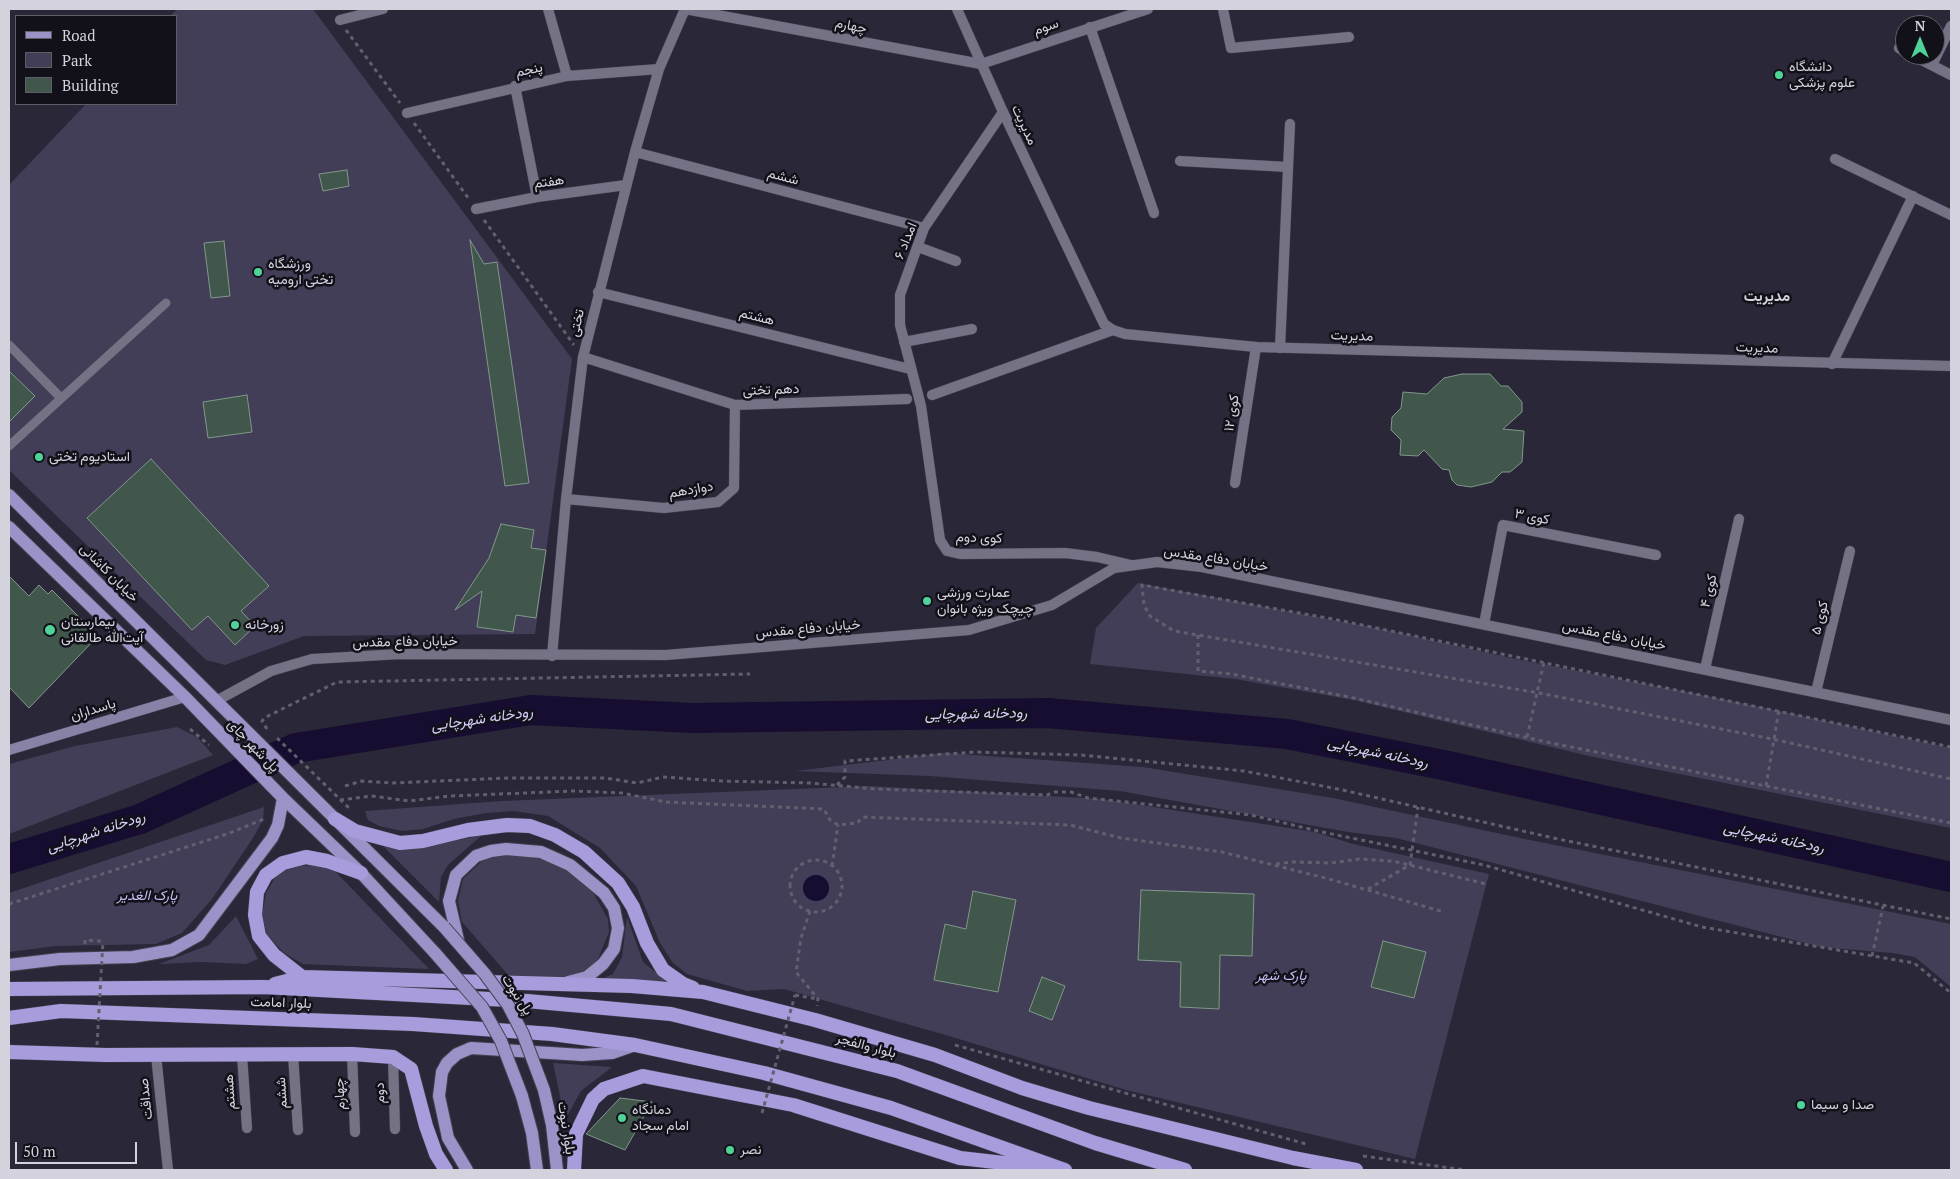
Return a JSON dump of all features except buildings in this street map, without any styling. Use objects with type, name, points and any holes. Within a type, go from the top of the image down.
[{"type":"highway","points":[[335,819],[355,831],[400,843],[423,842],[468,830],[507,825],[530,826],[555,835],[584,852],[618,883],[633,907],[647,943],[664,970],[683,984],[703,992],[816,1020],[926,1052],[1022,1088],[1089,1108],[1293,1158],[1356,1170]]},
{"type":"highway","points":[[302,977],[274,955],[259,936],[254,916],[257,892],[266,875],[283,863],[306,857],[327,861],[361,873]]},
{"type":"highway","points":[[263,987],[302,977],[632,986],[703,992]]},
{"type":"highway","name":"بلوار امامت","points":[[9,989],[263,987],[527,1001]]},
{"type":"highway","name":"بلوار والفجر","points":[[527,1001],[671,1014],[772,1038],[897,1071],[1095,1143],[1186,1170]]},
{"type":"highway","name":"بلوار امامت","points":[[9,1018],[61,1011],[413,1024],[552,1034],[635,1045]]},
{"type":"highway","points":[[635,1045],[764,1073],[891,1108],[1063,1170]]},
{"type":"highway","points":[[9,1052],[156,1055],[352,1054],[393,1057],[411,1070],[426,1126],[436,1154],[446,1170]]},
{"type":"highway","points":[[574,1170],[576,1134],[593,1100],[604,1089],[644,1076],[793,1105],[960,1158],[1063,1170]]},
{"type":"main road","name":"خیابان کاشانی","points":[[9,495],[218,700],[231,715]]},
{"type":"main road","points":[[9,527],[185,696]]},
{"type":"main road","name":"پل شهر چای","points":[[185,696],[284,798],[361,873],[482,1007],[501,1041],[522,1096],[532,1133],[537,1170]]},
{"type":"main road","name":"پاسداران","points":[[9,750],[185,696]]},
{"type":"main road","name":"پل شهر چای","points":[[231,715],[335,819]]},
{"type":"main road","points":[[9,965],[60,959],[133,957],[172,950],[199,935],[272,838],[278,825],[284,798]]},
{"type":"main road","name":"پل نبوت","points":[[335,819],[459,944],[508,1005],[523,1034],[544,1090]]},
{"type":"main road","points":[[459,944],[449,901],[456,874],[465,865],[476,856],[506,849],[541,852],[556,858],[581,873],[604,893],[614,908],[618,928],[614,949],[603,964],[587,977],[556,984]]},
{"type":"main road","points":[[467,1170],[448,1138],[439,1096],[442,1072],[447,1063],[457,1054],[471,1048],[582,1055],[612,1052],[635,1045]]},
{"type":"main road","name":"بلوار نبوت","points":[[544,1090],[552,1125],[557,1170]]},
{"type":"street","points":[[340,20],[383,9]]},
{"type":"street","points":[[548,9],[567,76]]},
{"type":"street","name":"چهارم","points":[[686,9],[981,64]]},
{"type":"street","name":"تختی","points":[[552,656],[566,499],[583,358],[626,185],[659,69],[686,9]]},
{"type":"street","name":"مدیریت","points":[[957,9],[1003,112],[1104,324],[1113,330],[1125,334],[1256,347],[1951,366]]},
{"type":"street","name":"سوم","points":[[981,64],[1148,9]]},
{"type":"street","points":[[1223,9],[1231,48],[1349,37]]},
{"type":"street","points":[[1945,38],[1951,26]]},
{"type":"street","points":[[1090,27],[1154,213]]},
{"type":"street","points":[[1932,65],[1951,75]]},
{"type":"street","name":"پنجم","points":[[406,112],[515,86],[567,76],[659,69]]},
{"type":"street","points":[[515,86],[537,197]]},
{"type":"street","name":"امداد ۶","points":[[919,399],[900,326],[900,295],[924,228],[1003,112]]},
{"type":"street","points":[[1280,348],[1290,124]]},
{"type":"street","name":"ششم","points":[[635,152],[924,228]]},
{"type":"street","points":[[1835,159],[1951,215]]},
{"type":"street","points":[[1180,161],[1288,167]]},
{"type":"street","name":"هفتم","points":[[476,209],[537,197],[626,185]]},
{"type":"street","points":[[1832,364],[1913,196]]},
{"type":"street","points":[[918,247],[956,261]]},
{"type":"street","name":"هشتم","points":[[598,292],[910,369]]},
{"type":"street","points":[[904,342],[972,329]]},
{"type":"street","points":[[932,395],[1113,330]]},
{"type":"street","name":"کوی ۱۲","points":[[1235,483],[1256,347]]},
{"type":"street","name":"دهم تختی","points":[[583,358],[735,405],[907,399]]},
{"type":"street","name":"کوی دوم","points":[[919,399],[940,540],[947,551],[960,554],[1066,553],[1097,557],[1134,566]]},
{"type":"street","name":"دوازدهم","points":[[566,499],[664,508],[718,502],[734,488],[735,405]]},
{"type":"street","name":"کوی ۴","points":[[1705,669],[1739,519]]},
{"type":"street","name":"کوی ۳","points":[[1484,624],[1503,525],[1656,555]]},
{"type":"street","name":"کوی ۵","points":[[1816,692],[1850,551]]},
{"type":"street","name":"خیابان دفاع مقدس","points":[[218,700],[271,671],[312,659],[401,654],[666,655],[968,630],[1052,605],[1114,568],[1157,562],[1202,567],[1951,718]]},
{"type":"street","name":"ششم","points":[[293,1054],[298,1130]]},
{"type":"street","name":"چهارم","points":[[352,1054],[355,1132]]},
{"type":"street","name":"صداقت","points":[[156,1055],[168,1170]]},
{"type":"street","name":"هشتم","points":[[242,1055],[246,1128]]},
{"type":"street","name":"دوم","points":[[393,1057],[395,1129]]},
{"type":"lane","points":[[9,446],[166,303]]},
{"type":"lane","points":[[9,346],[61,398]]},
{"type":"path","points":[[340,20],[583,358]]},
{"type":"path","points":[[1951,747],[1333,619],[1142,585],[1144,605],[1150,616],[1174,631],[1538,693],[1772,739],[1951,780]]},
{"type":"path","points":[[1198,635],[1198,671],[1231,674],[1349,696],[1527,737],[1951,823]]},
{"type":"path","points":[[1527,737],[1544,662]]},
{"type":"path","points":[[352,811],[264,726],[262,721],[337,682],[750,674]]},
{"type":"path","points":[[1766,786],[1778,710]]},
{"type":"path","points":[[190,729],[212,747]]},
{"type":"path","points":[[837,786],[845,776],[845,762],[975,752],[1081,756],[1244,771],[1418,807],[1558,839],[1951,919]]},
{"type":"path","points":[[345,786],[362,781],[393,782],[508,778],[605,778],[637,783],[664,777],[876,789],[1037,794],[1071,792],[1088,798],[1251,815],[1484,865],[1702,928],[1914,963],[1951,993]]},
{"type":"path","points":[[339,800],[371,796],[410,801],[450,796],[574,791],[622,793],[666,802],[824,809],[830,820],[838,825],[856,823],[863,817],[1070,825],[1121,838],[1222,852],[1444,912]]},
{"type":"path","points":[[1410,865],[1418,807]]},
{"type":"path","points":[[9,904],[226,834],[268,816],[266,824]]},
{"type":"path","points":[[832,866],[838,825]]},
{"type":"path","points":[[1273,865],[1293,862],[1331,863],[1359,859],[1393,861],[1486,884]]},
{"type":"path","points":[[816,860],[832,866],[842,881],[839,898],[826,910],[810,911],[802,908],[792,895],[791,879],[800,865],[816,860]]},
{"type":"path","points":[[1368,890],[1410,865]]},
{"type":"path","points":[[1872,956],[1883,906]]},
{"type":"path","points":[[762,1113],[795,996],[818,999],[796,972],[801,938],[810,911]]},
{"type":"path","points":[[85,940],[103,941],[97,1045]]},
{"type":"path","points":[[94,947],[112,947]]},
{"type":"path","points":[[789,1003],[798,1005]]},
{"type":"path","points":[[816,1010],[823,1011]]},
{"type":"path","points":[[951,1044],[1308,1144]]},
{"type":"path","points":[[1354,1154],[1428,1167],[1465,1170]]},
{"type":"green space","name":"ورزشگاه تختی ارومیه","points":[[177,9],[313,9],[572,359],[535,634],[304,636],[225,665],[206,660],[9,470],[9,185],[85,105],[178,105],[178,15],[171,15]]},
{"type":"green space","points":[[1138,583],[1381,629],[1516,659],[1727,700],[1951,748],[1951,828],[1589,756],[1354,700],[1235,679],[1090,664],[1096,628]]},
{"type":"green space","points":[[177,727],[197,737],[213,755],[9,834],[9,764],[75,746]]},
{"type":"green space","points":[[946,753],[1143,767],[1333,798],[1525,839],[1951,924],[1951,987],[1915,957],[1892,953],[1821,947],[1396,838],[1348,832],[1120,791],[930,776],[795,771]]},
{"type":"green space","name":"پارک شهر","points":[[868,786],[1102,799],[1315,832],[1353,844],[1489,874],[1415,1159],[1126,1090],[949,1036],[784,989],[747,991],[687,974],[673,963],[660,943],[636,886],[600,848],[548,816],[514,811],[486,813],[454,819],[423,829],[402,831],[379,826],[368,820],[365,811],[502,801]]},
{"type":"green space","name":"پارک الغدیر","points":[[264,807],[263,820],[253,838],[212,899],[182,933],[156,944],[56,946],[9,952],[9,893]]},
{"type":"green space","points":[[482,835],[448,865],[441,877],[439,902],[383,846],[404,848],[436,845]]},
{"type":"green space","points":[[497,855],[531,857],[553,863],[570,873],[592,891],[608,919],[609,932],[598,959],[590,967],[579,975],[564,978],[510,977],[462,922],[458,901],[463,879],[483,860]]},
{"type":"green space","points":[[318,865],[333,869],[429,969],[303,964],[284,953],[267,935],[262,915],[266,893],[276,876],[294,866]]},
{"type":"green space","points":[[236,916],[258,959],[246,964],[202,962],[159,964],[209,945]]},
{"type":"green space","points":[[627,917],[643,962],[669,983],[599,980],[613,974],[622,957]]},
{"type":"green space","points":[[553,1063],[612,1067],[581,1091],[565,1120]]},
{"type":"shaded area","points":[[816,875],[825,879],[829,888],[825,897],[816,901],[807,897],[803,888],[807,879]]},
{"type":"waterway","name":"رودخانه شهرچایی","points":[[9,859],[140,819],[296,748],[531,710],[692,718],[1048,713],[1287,734],[1448,766],[1951,877]]},
{"type":"place","name":"دانشگاه علوم پزشکی","points":[[1779,75]]},
{"type":"place","name":"ورزشگاه تختی ارومیه","points":[[258,272]]},
{"type":"place","name":"استادیوم تختی","points":[[39,457]]},
{"type":"place","name":"عمارت ورزشی چیچک ویژه بانوان","points":[[927,601]]},
{"type":"place","name":"زورخانه","points":[[235,625]]},
{"type":"place","name":"بیمارستان آیت‌الله طالقانی","points":[[50,630]]},
{"type":"place","name":"صدا و سیما","points":[[1801,1105]]},
{"type":"place","name":"دمانگاه امام سجاد","points":[[622,1118]]},
{"type":"place","name":"نصر","points":[[730,1150]]},
{"type":"district","name":"مدیریت","points":[[1767,297]]}]
